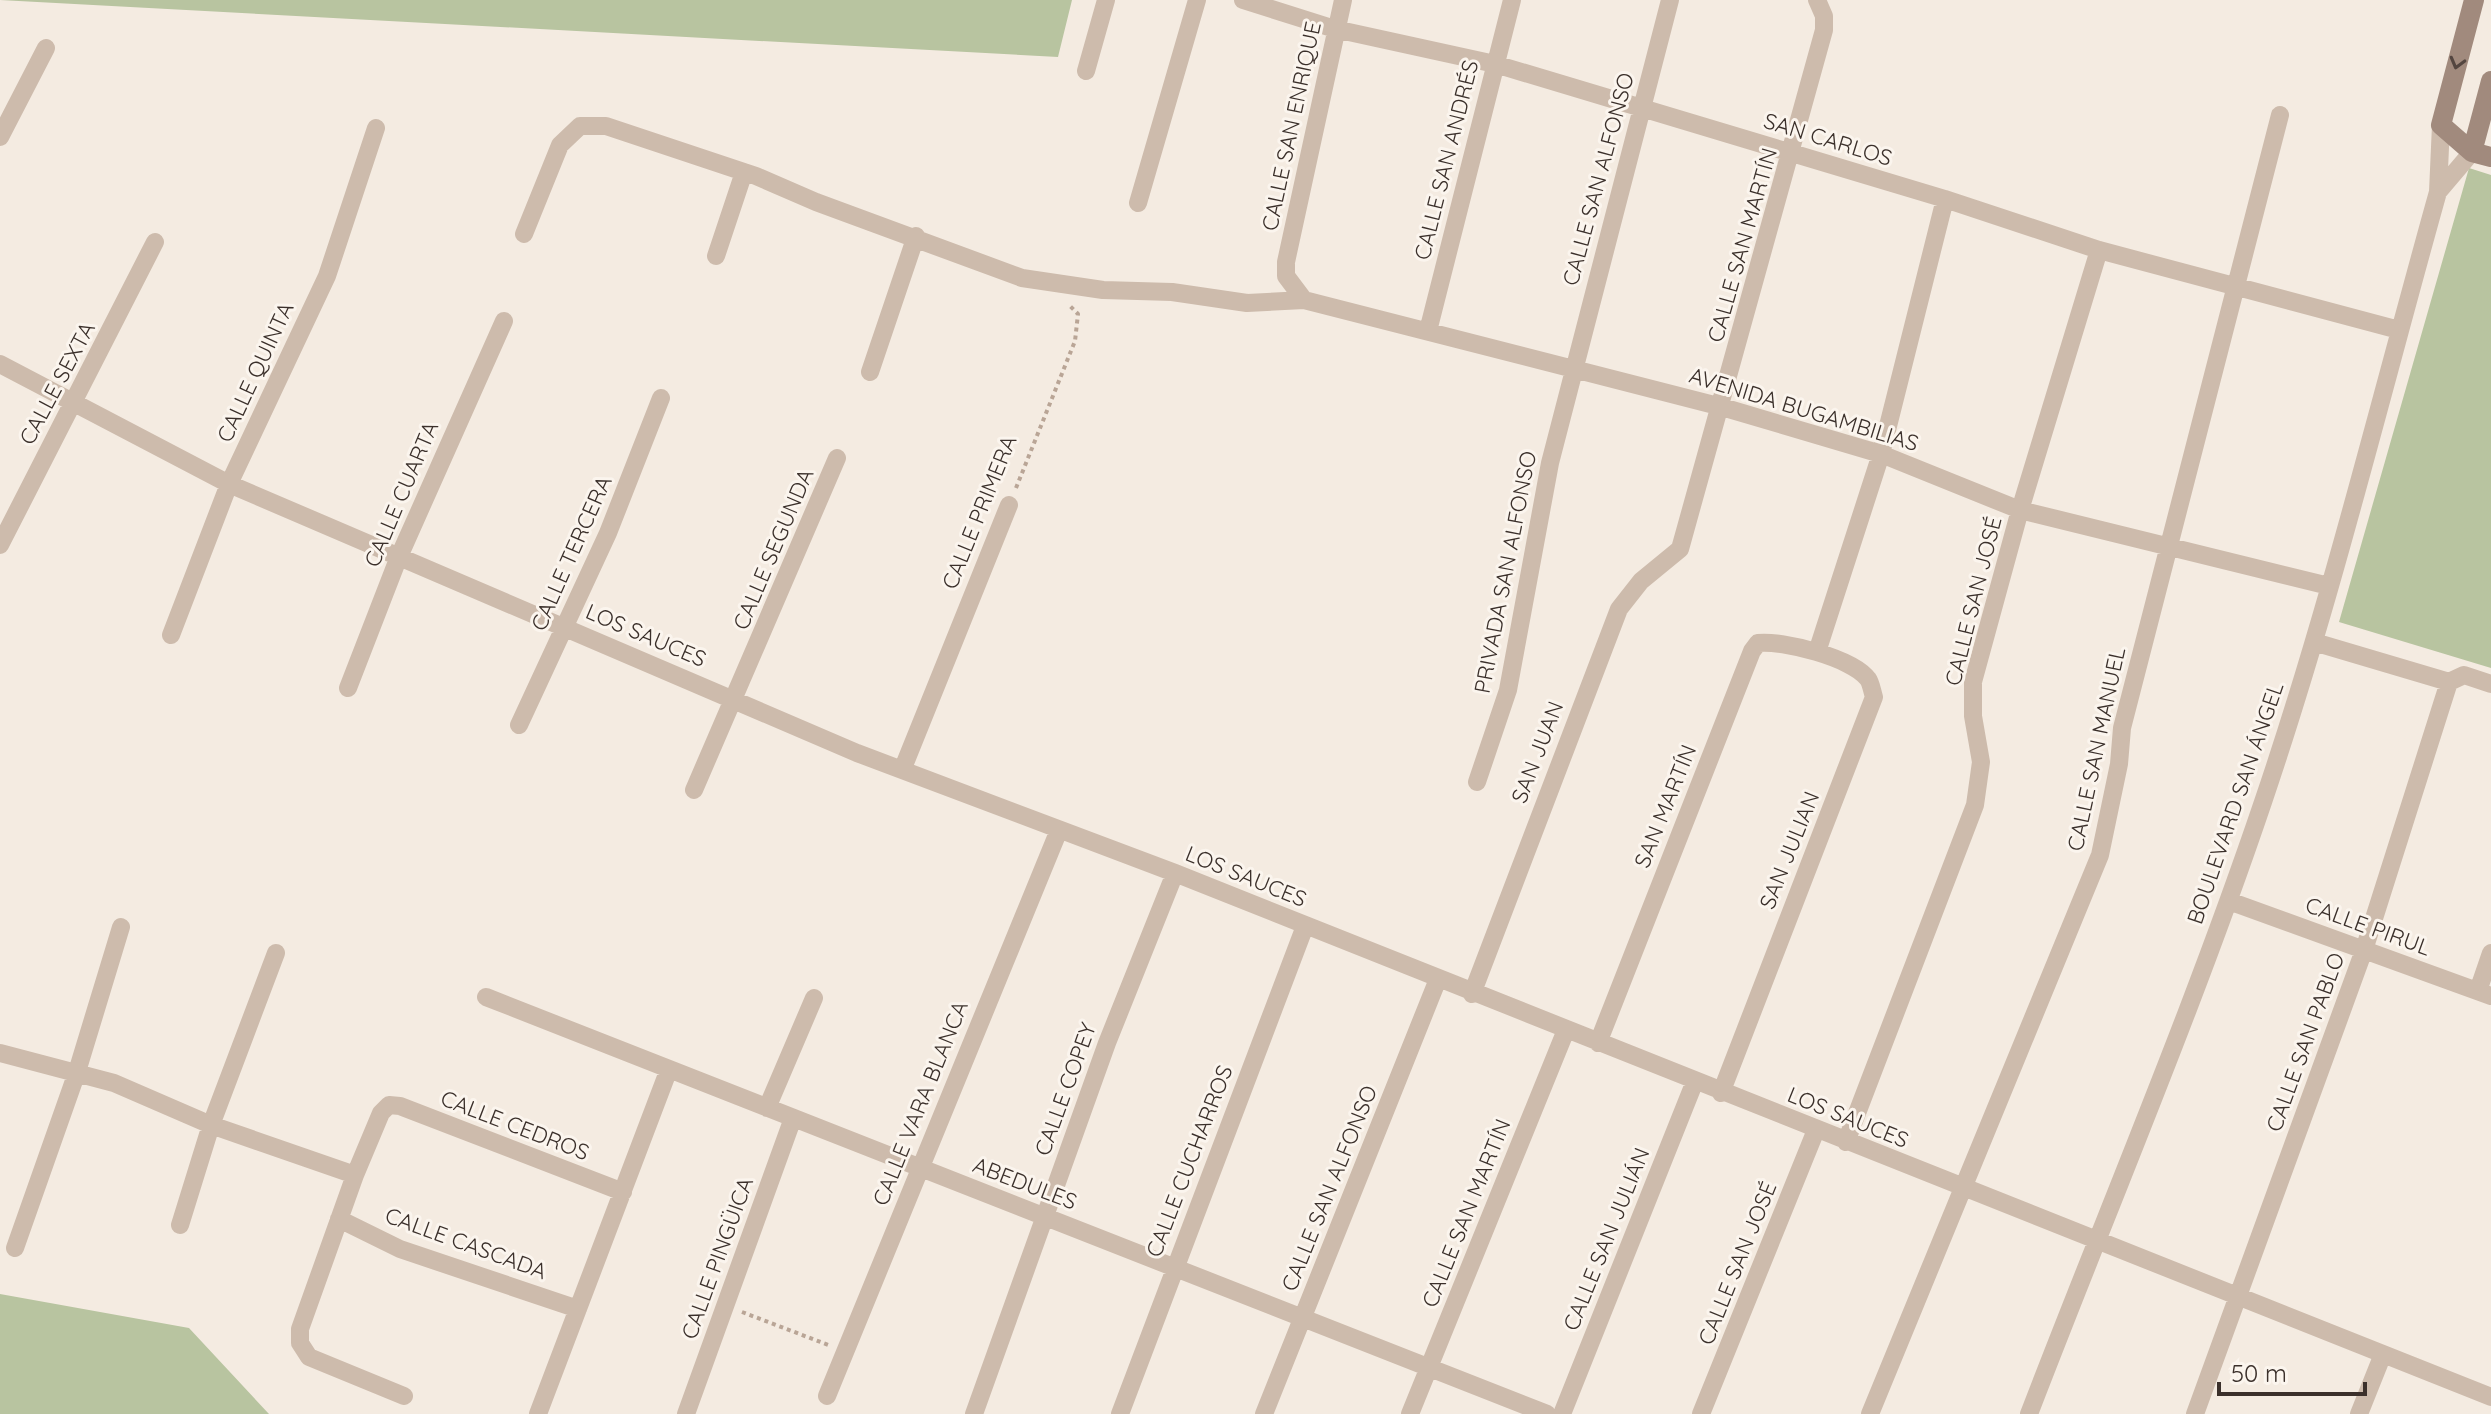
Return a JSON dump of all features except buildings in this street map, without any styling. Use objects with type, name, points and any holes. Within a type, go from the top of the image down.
[{"type":"main road","name":"BOULEVARD SAN ÁNGEL","points":[[2441,125],[2474,0]]},
{"type":"main road","name":"BOULEVARD SAN ÁNGEL","points":[[2482,155],[2491,81]]},
{"type":"main road","points":[[2441,125],[2482,155]]},
{"type":"street","points":[[1086,71],[1106,0]]},
{"type":"street","points":[[1138,203],[1197,0]]},
{"type":"street","name":"SAN CARLOS","points":[[1243,0],[1335,29],[1495,64],[1945,199],[2099,250],[2399,330]]},
{"type":"street","name":"CALLE SAN ENRIQUE","points":[[1304,300],[1286,276],[1286,262],[1343,0]]},
{"type":"street","name":"CALLE SAN ANDRÉS","points":[[1428,331],[1512,0]]},
{"type":"street","name":"CALLE SAN ALFONSO","points":[[1573,370],[1670,0]]},
{"type":"street","name":"CALLE SAN MARTÍN","points":[[1680,549],[1793,154],[1824,30],[1824,16],[1817,0]]},
{"type":"street","points":[[0,137],[46,48]]},
{"type":"street","name":"CALLE SAN MANUEL","points":[[1870,1414],[2100,855],[2119,764],[2122,728],[2280,115]]},
{"type":"street","name":"BOULEVARD SAN ÁNGEL","points":[[2029,1414],[2229,901],[2314,642],[2438,192],[2441,125]]},
{"type":"street","name":"AVENIDA BUGAMBILIAS","points":[[524,234],[560,145],[580,126],[606,126],[744,172],[1022,278],[1103,290],[1172,292],[1247,303],[1304,300],[1722,407],[1881,454],[2020,510],[2329,586]]},
{"type":"street","name":"CALLE QUINTA","points":[[171,635],[229,484],[327,276],[376,128]]},
{"type":"street","name":"BOULEVARD SAN ÁNGEL","points":[[2438,192],[2482,155]]},
{"type":"street","points":[[716,256],[744,172]]},
{"type":"street","points":[[1817,652],[1881,454],[1945,199]]},
{"type":"street","points":[[870,372],[916,236]]},
{"type":"street","name":"CALLE SEXTA","points":[[0,545],[155,242]]},
{"type":"street","name":"CALLE SAN JOSÉ","points":[[1846,1142],[1975,805],[1981,762],[1973,716],[1973,682],[2020,510],[2099,250]]},
{"type":"street","name":"CALLE CUARTA","points":[[348,688],[398,559],[504,321]]},
{"type":"street","name":"LOS SAUCES","points":[[0,364],[73,405],[229,484],[398,559],[735,698],[857,753],[1175,873],[1472,994],[2491,1397]]},
{"type":"street","name":"PRIVADA SAN ALFONSO","points":[[1477,782],[1508,690],[1532,549],[1573,370]]},
{"type":"street","name":"CALLE TERCERA","points":[[519,725],[608,533],[661,398]]},
{"type":"street","name":"CALLE SEGUNDA","points":[[694,790],[837,458]]},
{"type":"street","name":"CALLE PRIMERA","points":[[903,768],[1009,505]]},
{"type":"street","name":"SAN JUAN","points":[[1472,994],[1619,609],[1641,581],[1680,549]]},
{"type":"street","name":"SAN MARTÍN","points":[[1598,1043],[1752,651],[1758,643],[1769,642],[1817,652]]},
{"type":"street","points":[[2314,642],[2449,682],[2464,675],[2491,684]]},
{"type":"street","name":"SAN JULIAN","points":[[1721,1093],[1874,697],[1868,679],[1857,670],[1817,652]]},
{"type":"street","name":"CALLE SAN PABLO","points":[[2195,1414],[2364,950],[2449,682]]},
{"type":"street","name":"CALLE VARA BLANCA","points":[[827,1396],[918,1167],[1059,830]]},
{"type":"street","name":"CALLE COPEY","points":[[974,1414],[1107,1043],[1175,873]]},
{"type":"street","name":"CALLE PIRUL","points":[[2229,901],[2484,994]]},
{"type":"street","name":"CALLE CUCHARROS","points":[[1120,1414],[1173,1267],[1305,926]]},
{"type":"street","points":[[15,1248],[76,1075],[121,927]]},
{"type":"street","points":[[180,1225],[211,1125],[276,953]]},
{"type":"street","points":[[2484,994],[2491,953]]},
{"type":"street","name":"CALLE SAN ALFONSO","points":[[1264,1414],[1438,979]]},
{"type":"street","name":"ABEDULES","points":[[486,997],[1547,1414]]},
{"type":"street","points":[[767,1108],[814,998]]},
{"type":"street","name":"CALLE SAN MARTÍN","points":[[1410,1414],[1566,1030]]},
{"type":"street","points":[[0,1053],[114,1083],[211,1125],[355,1175],[300,1329],[300,1343],[309,1357],[404,1396]]},
{"type":"street","points":[[538,1414],[669,1069]]},
{"type":"street","name":"CALLE SAN JULIÁN","points":[[1562,1414],[1695,1081]]},
{"type":"street","name":"CALLE CEDROS","points":[[355,1175],[381,1113],[389,1105],[400,1106],[623,1192]]},
{"type":"street","name":"CALLE PINGÜICA","points":[[686,1414],[793,1118]]},
{"type":"street","name":"CALLE SAN JOSÉ","points":[[1701,1414],[1816,1130]]},
{"type":"street","name":"CALLE CASCADA","points":[[339,1219],[400,1249],[578,1309]]},
{"type":"street","points":[[2359,1414],[2383,1354]]},
{"type":"path","name":"CALLE PRIMERA","points":[[1009,505],[1078,325],[1078,314],[1047,283]]},
{"type":"path","points":[[727,1306],[844,1352]]},
{"type":"green space","points":[[0,0],[1072,0],[1058,57]]},
{"type":"green space","points":[[2469,168],[2491,175],[2491,668],[2339,622]]},
{"type":"green space","points":[[0,1294],[189,1328],[269,1414],[0,1414]]}]
